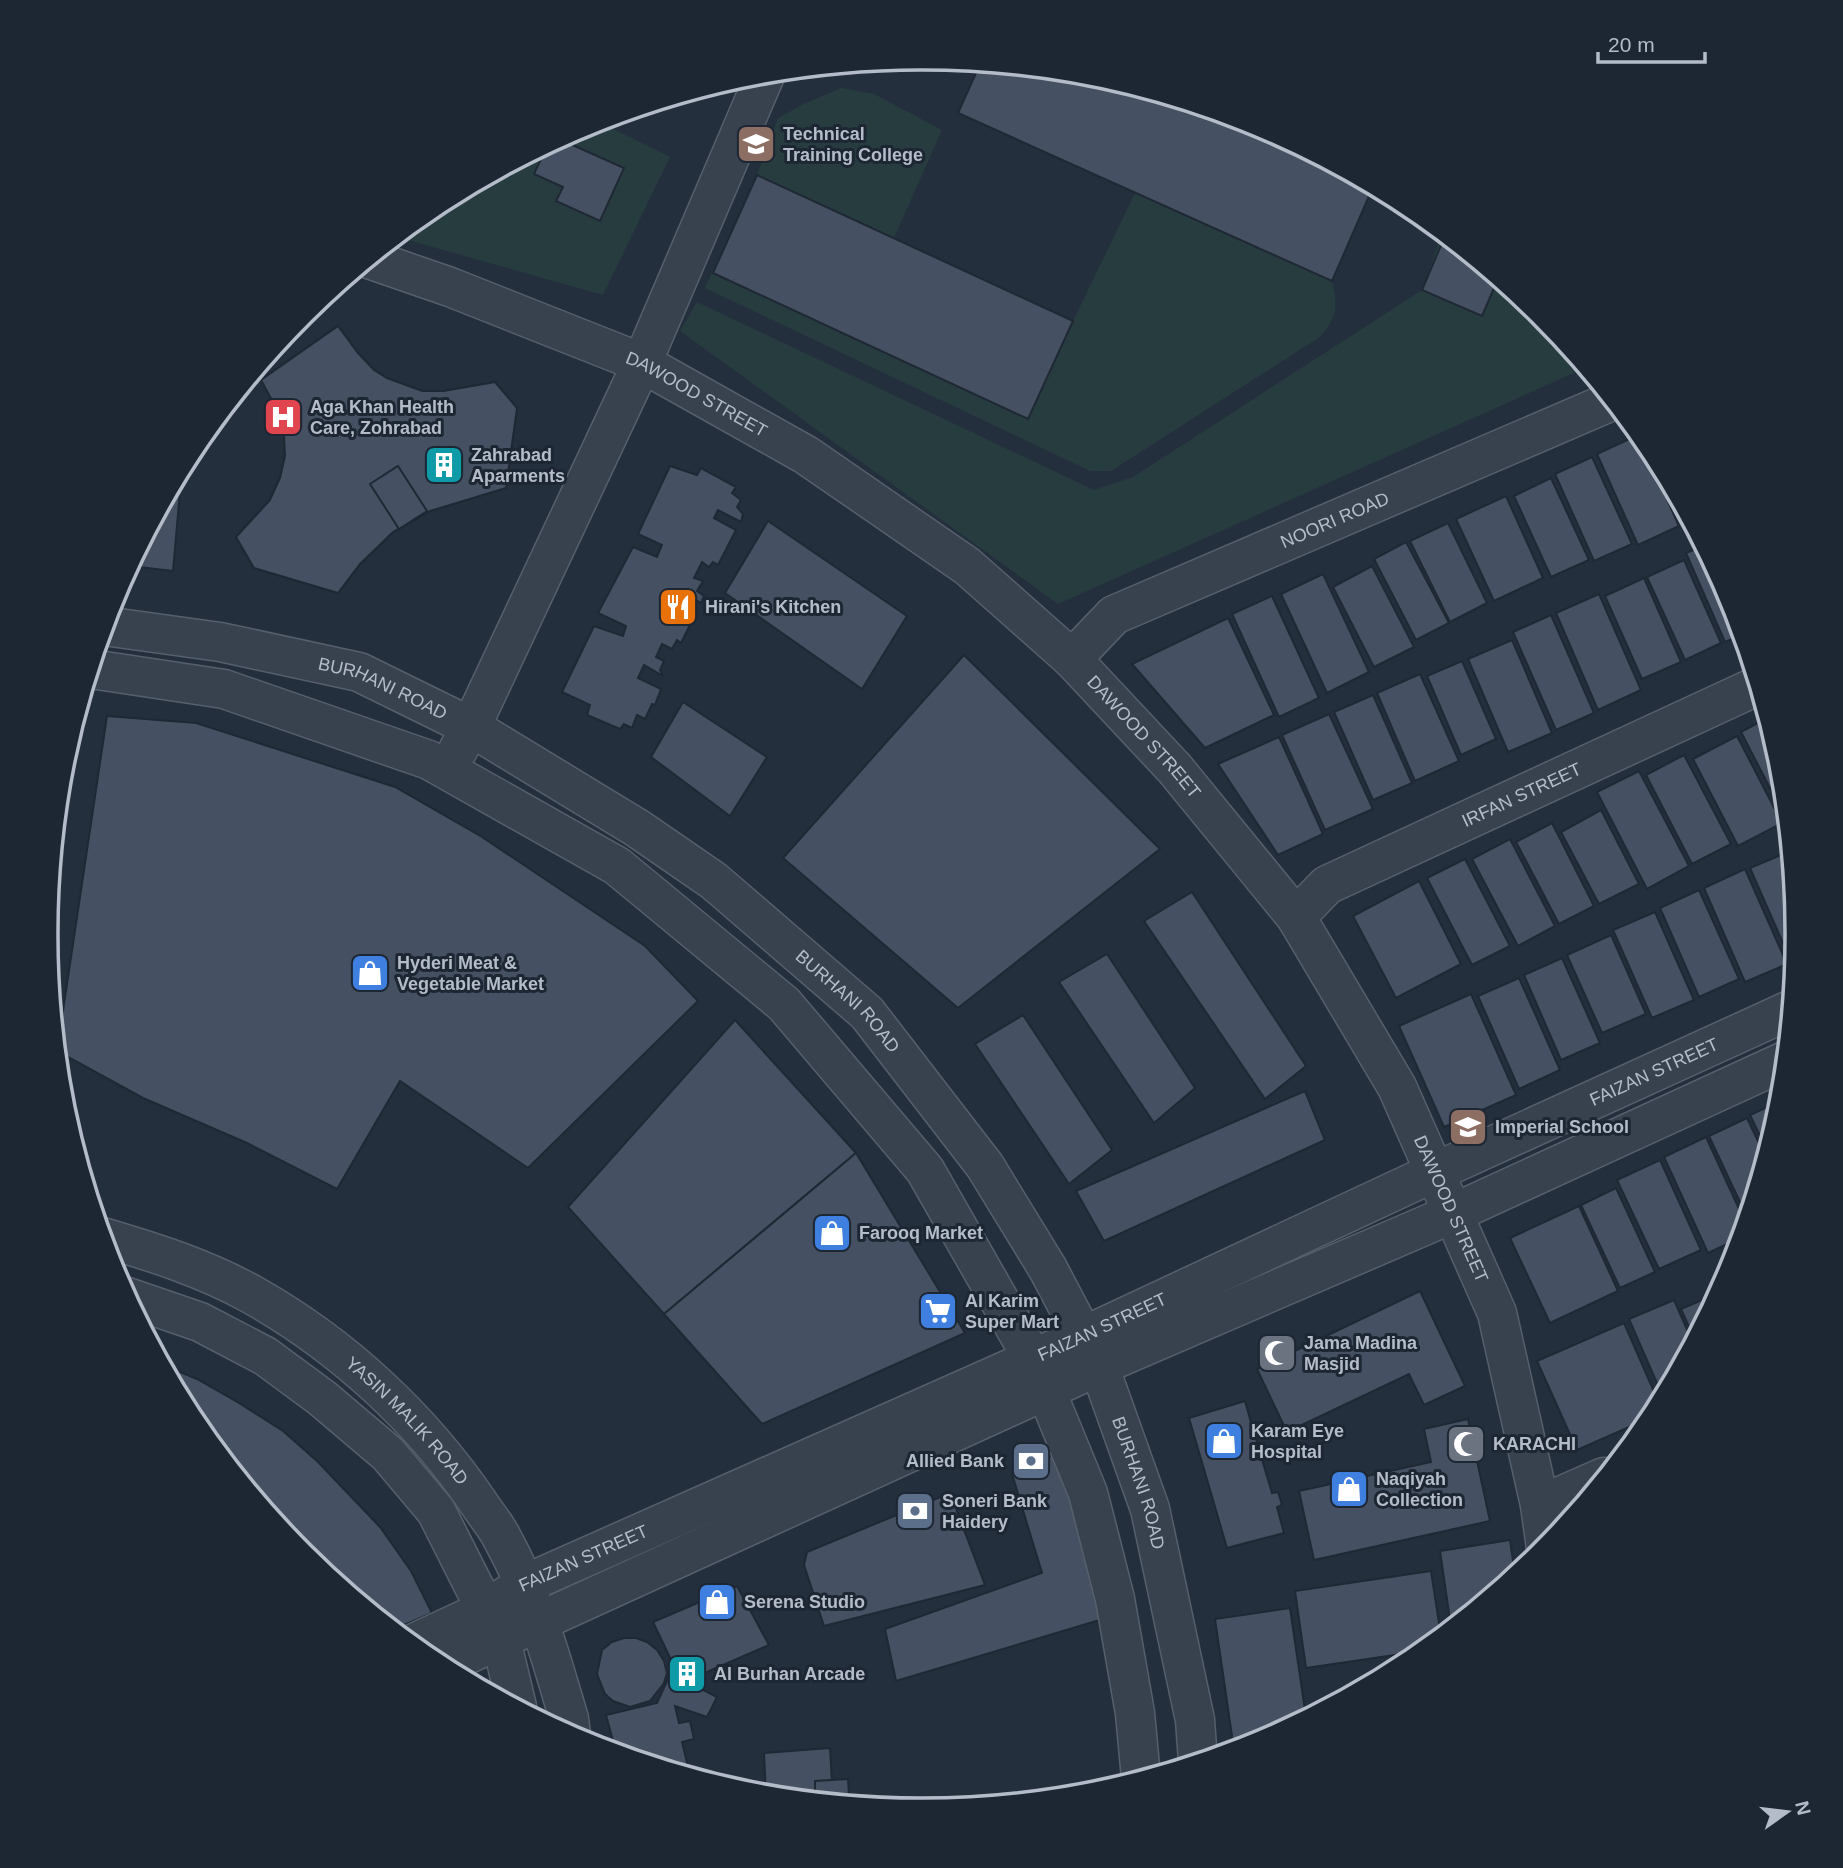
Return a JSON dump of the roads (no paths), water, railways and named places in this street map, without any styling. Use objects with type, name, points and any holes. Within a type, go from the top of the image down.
[{"type":"street","points":[[446,770],[471,727],[642,363],[761,86]]},
{"type":"street","name":"DAWOOD STREET","points":[[379,263],[450,287],[642,363],[806,455],[967,566],[1072,659],[1175,769],[1296,917],[1397,1087],[1497,1313],[1544,1533]]},
{"type":"street","name":"NOORI ROAD","points":[[1072,659],[1114,615],[1604,404]]},
{"type":"street","name":"BURHANI ROAD","points":[[114,627],[220,642],[359,672],[471,727],[637,828],[714,881],[867,1013],[985,1166],[1048,1269],[1091,1351],[1150,1509],[1195,1720],[1197,1752]]},
{"type":"street","points":[[100,670],[224,689],[429,760],[617,866],[784,1004],[925,1170],[1040,1374],[1088,1493],[1115,1599],[1135,1713],[1140,1769]]},
{"type":"street","name":"IRFAN STREET","points":[[1296,917],[1327,885],[1750,689]]},
{"type":"street","name":"FAIZAN STREET","points":[[426,1641],[493,1625],[540,1621],[1091,1351],[1435,1172],[1781,1014]]},
{"type":"street","name":"FAIZAN STREET","points":[[1091,1351],[1454,1213],[1775,1066]]},
{"type":"street","name":"YASIN MALIK ROAD","points":[[114,1241],[169,1257],[250,1294],[325,1342],[393,1400],[453,1465],[503,1539],[540,1621],[569,1722]]},
{"type":"street","name":"YASIN MALIK ROAD","points":[[140,1302],[200,1322],[265,1356],[322,1398],[388,1454],[436,1511],[493,1625],[514,1695]]},
{"type":"street","name":"FAIZAN STREET","points":[[452,1658],[493,1625],[523,1585],[1040,1374]]},
{"type":"street","points":[[1540,1505],[1587,1484]]},
{"type":"place","name":"Technical Training College","points":[[756,144]]},
{"type":"place","name":"Aga Khan Health Care, Zohrabad","points":[[283,417]]},
{"type":"place","name":"Zahrabad Aparments","points":[[444,465]]},
{"type":"place","name":"Hirani's Kitchen","points":[[678,607]]},
{"type":"place","name":"Hyderi Meat & Vegetable Market","points":[[370,973]]},
{"type":"place","name":"Imperial School","points":[[1468,1127]]},
{"type":"place","name":"Farooq Market","points":[[832,1233]]},
{"type":"place","name":"Al Karim Super Mart","points":[[938,1311]]},
{"type":"place","name":"Jama Madina Masjid","points":[[1277,1353]]},
{"type":"place","name":"Karam Eye Hospital","points":[[1224,1441]]},
{"type":"place","name":"KARACHI","points":[[1466,1444]]},
{"type":"place","name":"Allied Bank","points":[[1031,1461]]},
{"type":"place","name":"Naqiyah Collection","points":[[1349,1489]]},
{"type":"place","name":"Soneri Bank Haidery","points":[[915,1511]]},
{"type":"place","name":"Serena Studio","points":[[717,1602]]},
{"type":"place","name":"Al Burhan Arcade","points":[[687,1674]]}]
